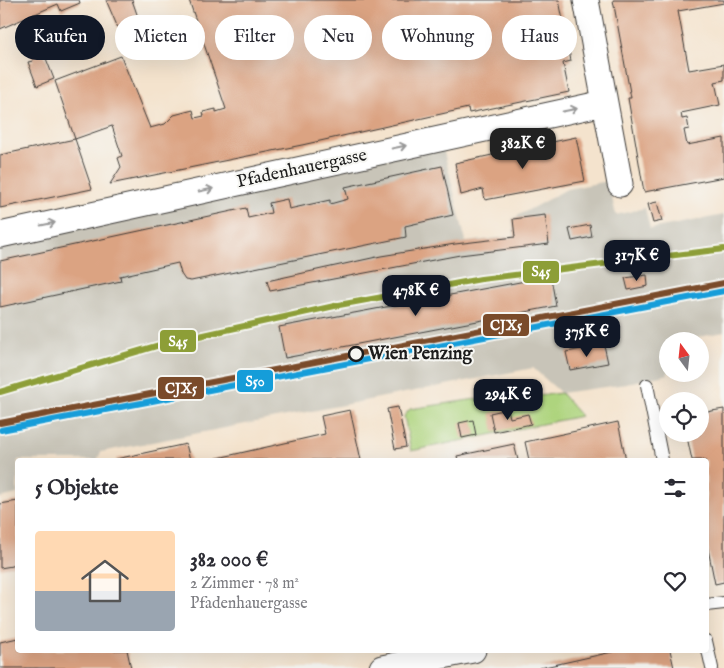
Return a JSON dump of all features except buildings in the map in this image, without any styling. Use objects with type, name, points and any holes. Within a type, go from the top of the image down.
[{"type":"street","points":[[586,0],[620,184]]},
{"type":"street","name":"Pfadenhauergasse","points":[[0,235],[604,103]]},
{"type":"street","points":[[382,668],[459,653]]},
{"type":"lane","points":[[647,385],[662,458]]},
{"type":"lane","points":[[709,605],[724,603]]},
{"type":"lane","points":[[709,653],[712,668]]},
{"type":"shaded area","points":[[442,144],[466,242],[514,236],[512,219],[567,189],[608,181],[616,215],[645,208],[650,229],[724,215],[724,332],[709,335],[709,332],[659,332],[659,376],[619,385],[561,393],[533,368],[101,452],[98,458],[15,458],[15,494],[0,498],[0,241]]},
{"type":"green space","points":[[529,391],[530,397],[561,393],[581,416],[411,451],[404,416],[410,409]]},
{"type":"transit line","name":"S45","points":[[0,392],[163,344],[339,305],[481,279],[724,249]]},
{"type":"transit line","name":"CJX5","points":[[0,423],[724,283]]},
{"type":"transit line","name":"S50","points":[[1,430],[724,291]]},
{"type":"place","name":"Wien Penzing","points":[[356,354]]}]
